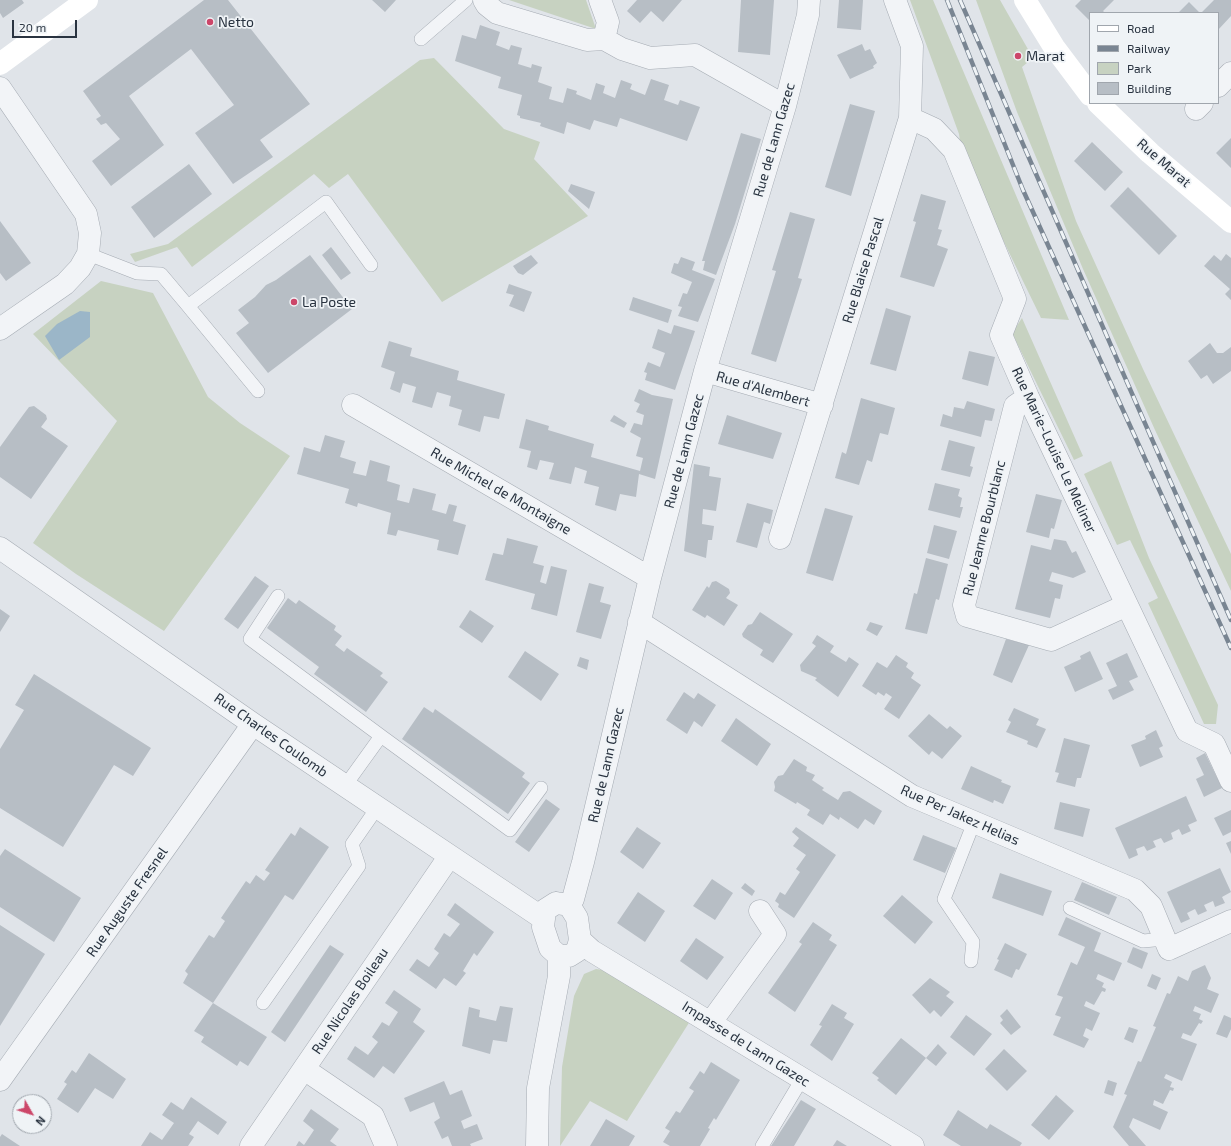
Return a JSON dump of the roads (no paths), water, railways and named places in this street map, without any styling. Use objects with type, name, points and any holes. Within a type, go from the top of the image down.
[{"type":"main road","points":[[0,64],[87,0]]},
{"type":"main road","points":[[1025,0],[1054,48],[1089,94]]},
{"type":"main road","name":"Rue Marat","points":[[1099,104],[1150,153],[1231,222]]},
{"type":"street","points":[[484,0],[487,5],[497,13],[587,40],[604,38],[622,49],[650,58],[695,55],[785,106]]},
{"type":"street","points":[[600,0],[608,22],[604,38]]},
{"type":"street","name":"Rue de Lann Gazec","points":[[569,905],[573,898],[583,862],[650,578],[705,371],[785,106],[808,15],[809,0]]},
{"type":"street","name":"Rue Blaise Pascal","points":[[780,538],[910,118],[912,46],[895,0]]},
{"type":"street","points":[[1219,85],[1231,73]]},
{"type":"street","points":[[0,88],[86,214],[90,233],[88,254],[80,268],[65,284],[0,329]]},
{"type":"street","name":"Rue Marie-Louise Le Meliner","points":[[910,118],[934,129],[954,150],[1015,299],[1001,335],[1028,397],[1187,731],[1214,744],[1231,780]]},
{"type":"street","name":"Rue d'Alembert","points":[[705,371],[822,405]]},
{"type":"street","name":"Rue Jeanne Bourblanc","points":[[1028,397],[1015,406],[964,605],[967,616],[1051,640],[1127,605]]},
{"type":"street","name":"Rue Michel de Montaigne","points":[[353,404],[650,578]]},
{"type":"street","name":"Rue Charles Coulomb","points":[[0,548],[376,808],[544,919]]},
{"type":"street","name":"Rue Per Jakez Helias","points":[[639,622],[912,796],[1136,890],[1151,906],[1165,939]]},
{"type":"street","name":"Rue Auguste Fresnel","points":[[0,1080],[253,724]]},
{"type":"street","name":"Rue Nicolas Boileau","points":[[251,1146],[449,857]]},
{"type":"street","points":[[556,904],[569,905],[577,918],[580,940],[577,951],[569,956],[559,956],[550,948],[543,927],[545,910],[556,904]]},
{"type":"street","points":[[710,1022],[775,934],[760,911]]},
{"type":"street","points":[[1165,939],[1169,949],[1231,921]]},
{"type":"street","name":"Impasse de Lann Gazec","points":[[580,940],[592,951],[913,1146]]},
{"type":"street","points":[[538,1146],[538,1088],[559,976],[559,956]]},
{"type":"street","points":[[304,1069],[372,1116],[386,1146]]},
{"type":"lane","points":[[421,39],[466,0]]},
{"type":"lane","points":[[188,306],[326,202],[371,265]]},
{"type":"lane","points":[[88,254],[137,273],[161,274],[258,392]]},
{"type":"lane","points":[[278,596],[250,639],[510,830],[542,788]]},
{"type":"lane","points":[[345,786],[381,736]]},
{"type":"lane","points":[[263,1003],[359,866],[352,844],[376,808]]},
{"type":"lane","points":[[971,961],[973,942],[944,899],[974,822]]},
{"type":"lane","points":[[1070,908],[1143,941],[1165,939]]},
{"type":"lane","points":[[762,1146],[802,1079]]},
{"type":"water","points":[[80,311],[90,312],[90,337],[59,360],[45,336],[57,324]]},
{"type":"railway","points":[[947,0],[1023,190],[1231,648]]},
{"type":"railway","points":[[960,0],[1231,620]]},
{"type":"place","name":"Netto","points":[[210,22]]},
{"type":"place","name":"Marat","points":[[1018,56]]},
{"type":"place","name":"La Poste","points":[[294,302]]}]
